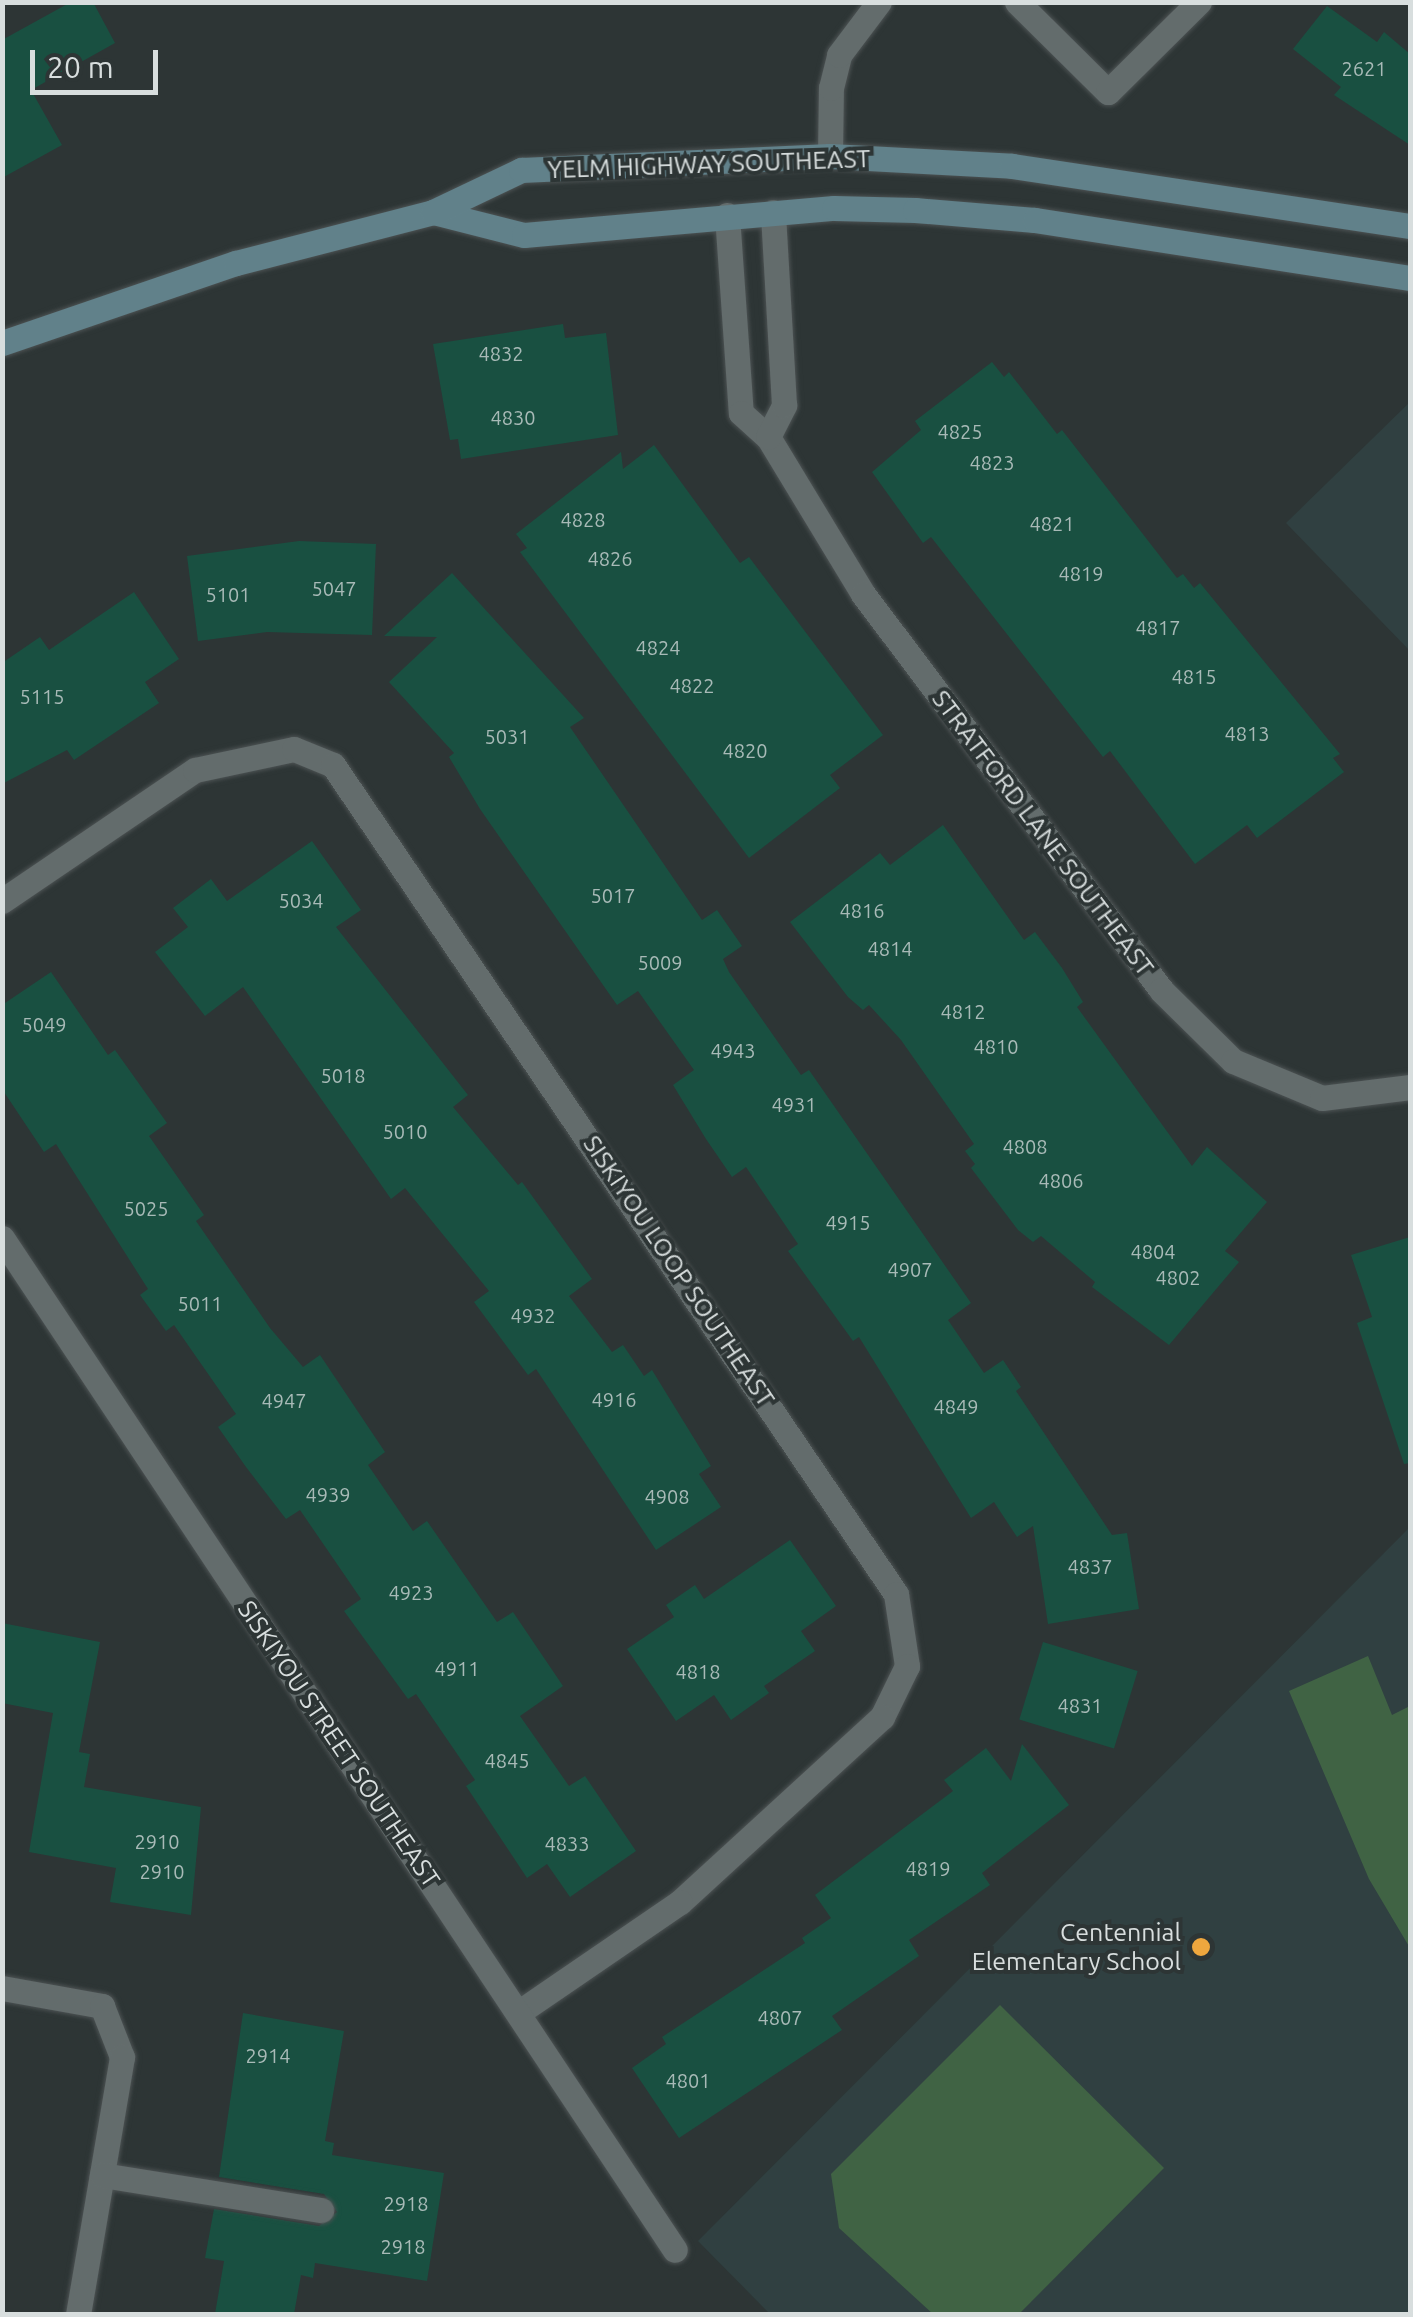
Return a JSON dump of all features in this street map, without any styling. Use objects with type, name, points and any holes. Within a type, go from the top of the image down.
[{"type":"main road","name":"YELM HIGHWAY SOUTHEAST","points":[[2,343],[236,264],[433,212],[520,170],[830,156],[1012,166],[1410,226]]},
{"type":"main road","name":"YELM HIGHWAY SOUTHEAST","points":[[433,212],[524,235],[834,208],[1035,220],[1410,278]]},
{"type":"street","points":[[830,156],[830,88],[839,55],[879,2]]},
{"type":"street","points":[[1018,2],[1108,92],[1199,2]]},
{"type":"street","points":[[768,438],[784,405],[773,212]]},
{"type":"street","name":"STRATFORD LANE SOUTHEAST","points":[[727,215],[742,413],[768,438],[863,594],[1161,990],[1233,1061],[1322,1098],[1410,1087]]},
{"type":"street","name":"SISKIYOU LOOP SOUTHEAST","points":[[2,901],[195,770],[294,750],[333,764],[896,1594],[907,1666],[882,1717],[680,1902],[518,2013]]},
{"type":"street","name":"SISKIYOU STREET SOUTHEAST","points":[[2,1238],[675,2250]]},
{"type":"street","points":[[2,1988],[102,2006],[122,2057],[78,2314]]},
{"type":"street","points":[[102,2175],[321,2210]]},
{"type":"shaded area","points":[[1410,402],[1410,651],[1286,523]]},
{"type":"shaded area","name":"Centennial Elementary School","points":[[1410,1527],[1410,2314],[770,2314],[698,2241]]},
{"type":"green space","points":[[1368,1656],[1392,1715],[1410,1706],[1410,1948],[1369,1879],[1289,1691]]},
{"type":"green space","points":[[1000,2005],[1164,2168],[1019,2314],[933,2314],[839,2228],[831,2174]]},
{"type":"building","points":[[71,2],[93,2],[115,43],[31,90],[62,145],[2,178],[2,40]]},
{"type":"building","points":[[1327,6],[1377,42],[1384,32],[1410,54],[1410,145],[1334,95],[1341,87],[1293,49]]},
{"type":"building","points":[[563,324],[565,338],[606,333],[618,435],[461,459],[458,439],[450,440],[433,344]]},
{"type":"building","points":[[992,362],[1004,377],[1009,372],[1057,434],[1062,430],[1177,578],[1183,574],[1194,588],[1200,583],[1340,754],[1333,758],[1344,772],[1257,838],[1247,825],[1195,864],[1110,751],[1103,757],[931,537],[923,543],[872,472],[921,430],[915,421]]},
{"type":"building","points":[[654,445],[740,563],[749,557],[883,735],[830,775],[840,788],[749,858],[520,552],[527,548],[516,534],[621,452],[623,469]]},
{"type":"building","points":[[299,541],[376,544],[372,635],[267,632],[198,641],[187,556]]},
{"type":"building","points":[[452,573],[584,718],[570,727],[702,920],[717,910],[742,946],[723,959],[729,972],[801,1075],[809,1070],[971,1303],[948,1320],[984,1373],[1003,1360],[1021,1387],[1016,1391],[1112,1535],[1127,1533],[1139,1609],[1048,1624],[1033,1526],[1017,1537],[994,1502],[971,1518],[859,1337],[853,1341],[788,1251],[798,1244],[746,1167],[732,1177],[706,1139],[673,1085],[694,1070],[638,991],[617,1005],[480,809],[449,757],[454,753],[389,682],[437,637],[384,636]]},
{"type":"building","points":[[134,592],[179,659],[145,682],[159,703],[74,760],[67,750],[2,784],[2,663],[40,637],[49,650]]},
{"type":"building","points":[[943,825],[1024,940],[1035,932],[1062,968],[1083,1002],[1077,1007],[1192,1166],[1207,1147],[1267,1202],[1225,1251],[1239,1262],[1169,1345],[1092,1287],[1095,1282],[1041,1236],[1033,1242],[1018,1230],[971,1168],[975,1164],[965,1151],[974,1144],[901,1040],[869,1005],[863,1010],[848,997],[790,922],[880,853],[890,865]]},
{"type":"building","points":[[312,841],[361,910],[336,927],[468,1095],[453,1107],[518,1185],[522,1182],[592,1279],[569,1296],[612,1352],[623,1345],[644,1376],[652,1370],[711,1466],[699,1474],[721,1507],[656,1550],[536,1369],[528,1375],[474,1302],[489,1291],[405,1188],[391,1199],[243,987],[205,1016],[155,952],[188,927],[173,908],[211,879],[227,901]]},
{"type":"building","points":[[51,972],[108,1055],[115,1050],[167,1123],[149,1136],[204,1215],[196,1221],[270,1328],[303,1367],[320,1355],[385,1452],[368,1465],[413,1531],[427,1521],[497,1622],[513,1612],[563,1686],[520,1716],[569,1786],[585,1776],[636,1851],[570,1897],[547,1864],[527,1878],[466,1786],[475,1780],[416,1694],[408,1699],[344,1611],[361,1599],[300,1510],[286,1519],[246,1467],[218,1427],[236,1414],[174,1325],[166,1331],[140,1295],[148,1289],[56,1144],[44,1152],[2,1089],[2,1005]]},
{"type":"building","points":[[1410,1237],[1410,1463],[1404,1464],[1357,1323],[1372,1317],[1351,1255]]},
{"type":"building","points":[[790,1540],[836,1606],[801,1631],[815,1651],[764,1686],[769,1693],[731,1720],[714,1695],[676,1721],[627,1649],[674,1617],[666,1605],[695,1585],[704,1599]]},
{"type":"building","points":[[2,1623],[100,1642],[79,1752],[90,1754],[84,1787],[201,1807],[191,1915],[110,1902],[116,1868],[29,1852],[53,1713],[2,1703]]},
{"type":"building","points":[[1043,1642],[1138,1671],[1114,1748],[1019,1719]]},
{"type":"building","points":[[1022,1744],[1069,1805],[982,1873],[990,1885],[909,1940],[919,1956],[832,2016],[842,2030],[679,2138],[632,2068],[666,2044],[662,2037],[805,1943],[802,1938],[831,1918],[815,1895],[953,1791],[944,1780],[986,1748],[1011,1781]]},
{"type":"building","points":[[243,2013],[344,2031],[325,2141],[334,2143],[332,2155],[444,2173],[427,2281],[315,2263],[313,2278],[301,2275],[294,2314],[215,2314],[224,2261],[205,2258],[214,2209],[319,2226],[337,2212],[324,2194],[219,2177]]},
{"type":"place","name":"Centennial Elementary School","points":[[1201,1947]]}]
